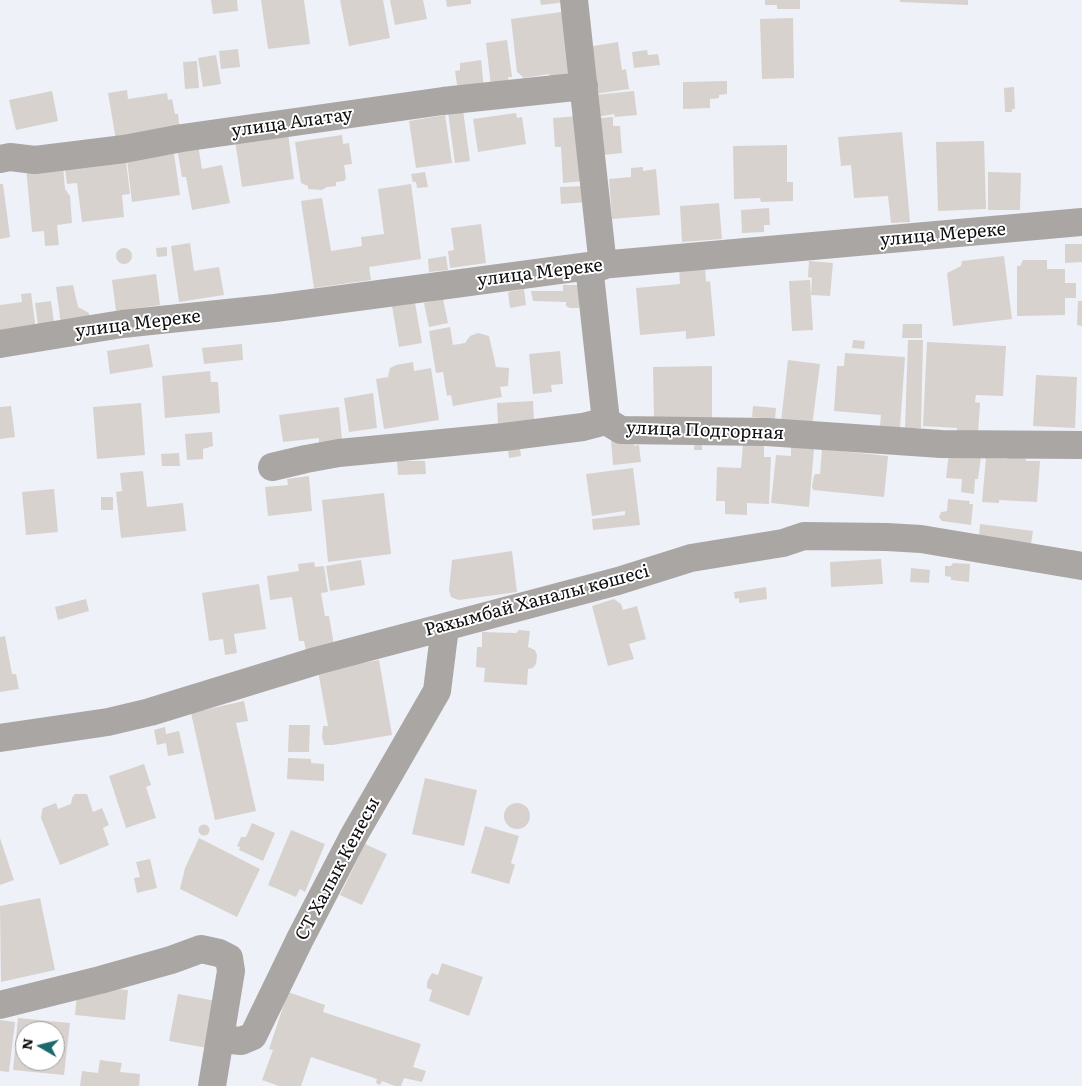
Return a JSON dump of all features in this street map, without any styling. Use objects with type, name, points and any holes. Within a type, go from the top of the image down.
[{"type":"street","points":[[574,0],[584,86],[606,421]]},
{"type":"street","name":"улица Алатау","points":[[0,159],[10,157],[34,160],[124,149],[182,138],[443,101],[584,86]]},
{"type":"street","name":"улица Мереке","points":[[0,344],[122,324],[275,308],[596,266],[1082,222]]},
{"type":"street","name":"улица Подгорная","points":[[272,467],[340,453],[504,437],[582,427],[606,421],[621,430],[767,432],[940,444],[1082,445]]},
{"type":"street","name":"Рахымбай Ханалы көшесі","points":[[0,738],[108,722],[150,712],[316,661],[618,581],[691,558],[782,543],[804,536],[830,535],[921,539],[1082,566]]},
{"type":"street","name":"СТ Халык Кенесы","points":[[221,1039],[241,1041],[253,1036],[300,939],[354,835],[437,691],[445,627]]},
{"type":"street","points":[[0,1005],[100,980],[171,960],[201,949],[219,953],[229,958],[231,971],[212,1086]]},
{"type":"building","points":[[211,0],[237,0],[238,11],[213,14]]},
{"type":"building","points":[[261,0],[304,0],[310,44],[268,49]]},
{"type":"building","points":[[340,0],[383,0],[390,38],[349,46]]},
{"type":"building","points":[[390,0],[423,0],[427,19],[395,25]]},
{"type":"building","points":[[446,0],[471,0],[471,4],[447,7]]},
{"type":"building","points":[[540,0],[566,0],[566,2],[541,5]]},
{"type":"building","points":[[765,0],[800,0],[800,9],[777,9],[777,5],[765,5]]},
{"type":"building","points":[[900,0],[968,0],[968,5],[900,2]]},
{"type":"building","points":[[568,11],[577,80],[550,84],[549,74],[524,78],[517,72],[511,19]]},
{"type":"building","points":[[793,18],[794,78],[762,79],[760,19]]},
{"type":"building","points":[[507,40],[512,77],[508,77],[509,84],[491,86],[486,43]]},
{"type":"building","points":[[618,42],[622,70],[626,69],[629,89],[594,94],[587,47]]},
{"type":"building","points":[[238,49],[240,67],[221,69],[219,51]]},
{"type":"building","points":[[647,50],[648,55],[658,54],[660,65],[634,68],[632,52]]},
{"type":"building","points":[[216,55],[221,84],[203,87],[198,58]]},
{"type":"building","points":[[481,60],[484,88],[458,91],[455,71],[460,70],[460,63]]},
{"type":"building","points":[[197,61],[199,88],[185,89],[183,62]]},
{"type":"building","points":[[727,81],[727,94],[719,95],[719,98],[710,99],[710,108],[683,109],[683,82]]},
{"type":"building","points":[[1014,87],[1015,109],[1012,109],[1012,112],[1005,112],[1004,88]]},
{"type":"building","points":[[127,90],[128,99],[167,93],[168,100],[172,99],[175,114],[178,114],[180,133],[116,140],[108,93]]},
{"type":"building","points":[[52,91],[58,121],[16,130],[9,100]]},
{"type":"building","points":[[634,91],[637,115],[615,117],[614,114],[597,117],[595,95]]},
{"type":"building","points":[[463,110],[470,161],[455,163],[448,112]]},
{"type":"building","points":[[516,113],[517,118],[522,117],[526,144],[478,152],[473,119]]},
{"type":"building","points":[[445,115],[452,163],[416,168],[409,121]]},
{"type":"building","points":[[579,116],[584,181],[563,183],[561,147],[555,147],[553,118]]},
{"type":"building","points":[[613,117],[613,126],[620,126],[622,153],[602,155],[600,118]]},
{"type":"building","points":[[902,132],[910,222],[891,223],[888,196],[854,198],[851,165],[841,166],[838,137]]},
{"type":"building","points":[[288,133],[294,179],[242,187],[235,140]]},
{"type":"building","points":[[342,135],[343,144],[349,143],[352,164],[344,165],[346,178],[344,181],[336,182],[336,186],[327,187],[322,190],[308,189],[308,186],[301,183],[295,142]]},
{"type":"building","points":[[984,141],[986,209],[938,211],[936,142]]},
{"type":"building","points":[[198,145],[202,169],[222,165],[230,203],[192,210],[186,177],[182,177],[177,148]]},
{"type":"building","points":[[787,145],[787,182],[793,182],[793,201],[761,202],[760,198],[734,199],[733,146]]},
{"type":"building","points":[[125,153],[130,194],[122,195],[124,217],[82,222],[77,183],[67,184],[64,160]]},
{"type":"building","points":[[174,154],[180,195],[132,202],[127,160]]},
{"type":"building","points":[[63,165],[65,189],[70,196],[72,223],[57,225],[59,245],[45,246],[44,231],[32,232],[26,167]]},
{"type":"building","points":[[643,167],[643,171],[656,169],[660,215],[612,219],[609,179],[631,177],[631,168]]},
{"type":"building","points":[[425,172],[428,187],[417,188],[411,174]]},
{"type":"building","points":[[988,172],[1021,173],[1020,210],[988,210]]},
{"type":"building","points":[[0,184],[3,184],[10,237],[0,239]]},
{"type":"building","points":[[411,184],[421,259],[369,267],[371,280],[314,288],[301,201],[322,198],[331,251],[362,246],[361,237],[384,234],[378,189]]},
{"type":"building","points":[[587,186],[588,202],[561,204],[560,187]]},
{"type":"building","points":[[719,203],[722,239],[682,242],[680,206]]},
{"type":"building","points":[[769,208],[770,225],[764,225],[764,232],[742,233],[741,210]]},
{"type":"building","points":[[481,224],[486,263],[450,268],[448,251],[454,250],[451,228]]},
{"type":"building","points":[[190,243],[194,271],[219,267],[224,295],[179,302],[171,246]]},
{"type":"building","points":[[1065,244],[1082,244],[1082,262],[1065,263]]},
{"type":"building","points":[[167,247],[167,256],[157,257],[156,248]]},
{"type":"building","points":[[121,248],[127,248],[132,253],[130,262],[121,264],[116,259],[116,253]]},
{"type":"building","points":[[446,256],[448,270],[429,272],[428,259]]},
{"type":"building","points":[[1004,256],[1012,319],[953,326],[947,273],[961,266],[962,261]]},
{"type":"building","points":[[1023,260],[1047,260],[1047,269],[1065,269],[1065,283],[1076,283],[1076,298],[1065,298],[1065,315],[1017,316],[1017,266],[1020,266]]},
{"type":"building","points":[[809,261],[833,263],[830,296],[811,295],[812,278],[808,277]]},
{"type":"building","points":[[705,265],[706,282],[710,281],[715,336],[686,339],[686,331],[640,335],[636,288],[680,284],[679,268]]},
{"type":"building","points":[[156,274],[160,305],[116,311],[112,280]]},
{"type":"building","points":[[810,280],[813,330],[792,331],[789,281]]},
{"type":"building","points":[[73,285],[78,307],[89,313],[90,322],[61,325],[56,287]]},
{"type":"building","points":[[563,285],[579,285],[579,308],[570,308],[566,306],[566,302],[533,301],[531,291],[563,291]]},
{"type":"building","points":[[524,289],[526,305],[510,308],[508,292]]},
{"type":"building","points":[[31,293],[36,330],[0,335],[0,305],[22,302],[21,294]]},
{"type":"building","points":[[443,299],[448,323],[429,327],[424,303]]},
{"type":"building","points":[[51,301],[54,323],[38,325],[35,303]]},
{"type":"building","points":[[1078,301],[1082,301],[1082,326],[1077,325]]},
{"type":"building","points":[[415,303],[422,343],[399,347],[392,306]]},
{"type":"building","points":[[903,324],[922,324],[922,338],[902,338]]},
{"type":"building","points":[[450,327],[453,345],[465,343],[470,336],[478,333],[489,336],[496,367],[509,368],[508,386],[500,387],[502,397],[453,406],[451,395],[447,396],[443,372],[436,373],[429,331]]},
{"type":"building","points":[[853,340],[865,341],[864,349],[852,348]]},
{"type":"building","points":[[908,340],[923,340],[921,428],[905,428]]},
{"type":"building","points":[[927,342],[1006,346],[1003,396],[976,395],[975,402],[980,403],[978,434],[956,433],[957,428],[923,426]]},
{"type":"building","points":[[149,344],[153,367],[110,374],[107,351]]},
{"type":"building","points":[[242,344],[243,360],[204,364],[202,348]]},
{"type":"building","points":[[560,351],[563,384],[551,385],[552,392],[533,394],[529,354]]},
{"type":"building","points":[[845,353],[905,357],[900,428],[880,426],[881,415],[834,411],[837,366],[844,366]]},
{"type":"building","points":[[788,360],[820,364],[812,426],[781,422]]},
{"type":"building","points":[[413,362],[414,371],[431,368],[439,420],[384,429],[376,379],[388,377],[390,368],[396,365]]},
{"type":"building","points":[[712,366],[712,418],[654,419],[653,367]]},
{"type":"building","points":[[210,371],[211,382],[218,382],[220,413],[165,418],[162,376]]},
{"type":"building","points":[[1036,375],[1077,377],[1075,428],[1033,426]]},
{"type":"building","points":[[373,393],[377,428],[349,432],[344,398]]},
{"type":"building","points":[[533,401],[534,422],[498,424],[497,403]]},
{"type":"building","points":[[141,403],[145,455],[97,459],[93,407]]},
{"type":"building","points":[[11,406],[15,437],[0,439],[0,407]]},
{"type":"building","points":[[753,406],[776,408],[775,419],[752,417]]},
{"type":"building","points":[[339,407],[342,440],[319,443],[319,438],[283,442],[279,415]]},
{"type":"building","points":[[212,432],[213,446],[203,449],[203,459],[187,460],[185,434]]},
{"type":"building","points":[[634,437],[634,446],[639,445],[641,462],[613,465],[611,440]]},
{"type":"building","points":[[695,441],[702,441],[702,450],[694,450]]},
{"type":"building","points":[[743,443],[764,444],[764,457],[771,457],[769,504],[747,503],[747,515],[725,514],[725,501],[716,501],[717,467],[741,468]]},
{"type":"building","points":[[791,447],[814,449],[809,507],[771,503],[776,455],[791,456]]},
{"type":"building","points":[[520,448],[521,456],[509,458],[508,450]]},
{"type":"building","points":[[822,449],[888,456],[884,497],[813,490],[814,476],[815,474],[820,474]]},
{"type":"building","points":[[179,453],[180,466],[162,466],[161,454]]},
{"type":"building","points":[[949,453],[981,456],[978,479],[975,479],[974,494],[961,492],[962,479],[946,478]]},
{"type":"building","points":[[1007,455],[1026,456],[1026,461],[1040,461],[1037,502],[999,500],[999,503],[982,502],[986,458],[1007,459]]},
{"type":"building","points":[[397,461],[425,461],[426,474],[398,475]]},
{"type":"building","points":[[633,468],[640,525],[593,530],[592,519],[625,515],[625,511],[592,516],[586,474]]},
{"type":"building","points":[[143,471],[147,507],[183,503],[186,531],[121,538],[116,492],[122,491],[120,473]]},
{"type":"building","points":[[309,476],[312,511],[268,516],[265,487],[288,485],[287,479]]},
{"type":"building","points":[[54,489],[58,532],[26,535],[22,492]]},
{"type":"building","points":[[384,493],[391,554],[328,562],[322,500]]},
{"type":"building","points":[[101,497],[113,497],[113,510],[101,510]]},
{"type":"building","points":[[948,499],[970,501],[969,504],[973,504],[971,525],[942,521],[939,517],[941,512],[947,511]]},
{"type":"building","points":[[980,524],[1033,531],[1031,544],[979,537]]},
{"type":"building","points":[[512,551],[517,592],[459,600],[451,597],[449,590],[452,560]]},
{"type":"building","points":[[881,559],[883,584],[831,587],[830,562]]},
{"type":"building","points":[[361,560],[365,585],[330,591],[326,566]]},
{"type":"building","points":[[314,562],[315,567],[324,566],[328,592],[321,593],[325,616],[329,616],[335,651],[307,656],[304,641],[299,641],[292,597],[270,600],[267,576],[299,571],[298,564]]},
{"type":"building","points":[[953,563],[970,564],[969,582],[951,580],[951,577],[945,576],[945,566],[951,566]]},
{"type":"building","points":[[911,568],[930,570],[929,583],[910,582]]},
{"type":"building","points":[[259,584],[266,629],[234,634],[237,653],[225,655],[223,639],[209,641],[202,593]]},
{"type":"building","points":[[766,587],[767,599],[739,603],[739,598],[735,599],[734,592]]},
{"type":"building","points":[[86,599],[89,611],[58,620],[55,607]]},
{"type":"building","points":[[614,599],[621,604],[623,610],[637,606],[646,639],[629,644],[634,659],[608,666],[592,606]]},
{"type":"building","points":[[519,630],[530,631],[528,647],[535,650],[537,655],[536,664],[533,668],[528,669],[527,685],[484,682],[485,668],[476,667],[477,647],[482,647],[482,632],[516,633]]},
{"type":"building","points":[[5,636],[12,674],[16,674],[19,689],[0,692],[0,637]]},
{"type":"building","points":[[379,660],[392,735],[324,745],[322,737],[323,726],[328,726],[318,671]]},
{"type":"building","points":[[244,701],[248,721],[236,723],[256,811],[215,820],[191,713]]},
{"type":"building","points":[[289,725],[310,725],[309,752],[288,752]]},
{"type":"building","points":[[165,727],[166,734],[179,731],[184,753],[168,756],[166,743],[157,745],[154,730]]},
{"type":"building","points":[[288,758],[311,759],[311,763],[324,764],[324,781],[287,779]]},
{"type":"building","points":[[144,764],[151,785],[146,787],[156,818],[126,828],[109,776]]},
{"type":"building","points":[[425,778],[477,790],[464,846],[412,834]]},
{"type":"building","points":[[75,794],[87,794],[93,812],[102,808],[109,825],[103,828],[109,845],[60,865],[41,818],[42,811],[43,808],[56,803],[58,809],[71,804]]},
{"type":"building","points":[[517,803],[527,806],[530,816],[527,826],[517,829],[507,826],[504,816],[507,806]]},
{"type":"building","points":[[252,823],[275,833],[263,861],[239,850],[240,847],[237,846],[241,837],[246,837]]},
{"type":"building","points":[[202,825],[206,825],[209,830],[208,834],[202,835],[199,832],[199,828]]},
{"type":"building","points":[[485,826],[519,836],[511,863],[515,865],[509,884],[471,873]]},
{"type":"building","points":[[291,830],[325,844],[305,892],[300,889],[296,897],[268,885]]},
{"type":"building","points":[[0,838],[14,880],[0,885]]},
{"type":"building","points":[[199,838],[260,869],[237,917],[180,889],[185,868]]},
{"type":"building","points":[[365,844],[387,854],[362,905],[340,895]]},
{"type":"building","points":[[150,859],[157,888],[137,893],[134,878],[140,877],[136,862]]},
{"type":"building","points":[[40,898],[55,970],[1,982],[0,906]]},
{"type":"building","points":[[442,963],[483,977],[469,1016],[429,1001],[432,990],[427,988],[427,982],[432,973],[438,975]]},
{"type":"building","points":[[106,988],[128,990],[125,1020],[75,1015],[77,995]]},
{"type":"building","points":[[288,992],[325,1005],[323,1012],[421,1044],[413,1067],[426,1071],[422,1082],[404,1078],[401,1086],[395,1086],[382,1081],[380,1085],[376,1083],[377,1079],[311,1057],[301,1086],[279,1086],[262,1080],[273,1050],[269,1049]]},
{"type":"building","points":[[178,994],[216,1001],[207,1048],[169,1041]]},
{"type":"building","points":[[18,1018],[49,1021],[18,1021]]},
{"type":"building","points":[[0,1020],[15,1022],[9,1072],[0,1071]]},
{"type":"building","points":[[65,1023],[70,1023],[65,1066]]},
{"type":"building","points":[[15,1049],[15,1070],[13,1070]]},
{"type":"building","points":[[100,1060],[122,1063],[120,1072],[140,1074],[139,1086],[80,1086],[82,1071],[98,1073]]},
{"type":"building","points":[[23,1071],[64,1071],[64,1075]]}]
